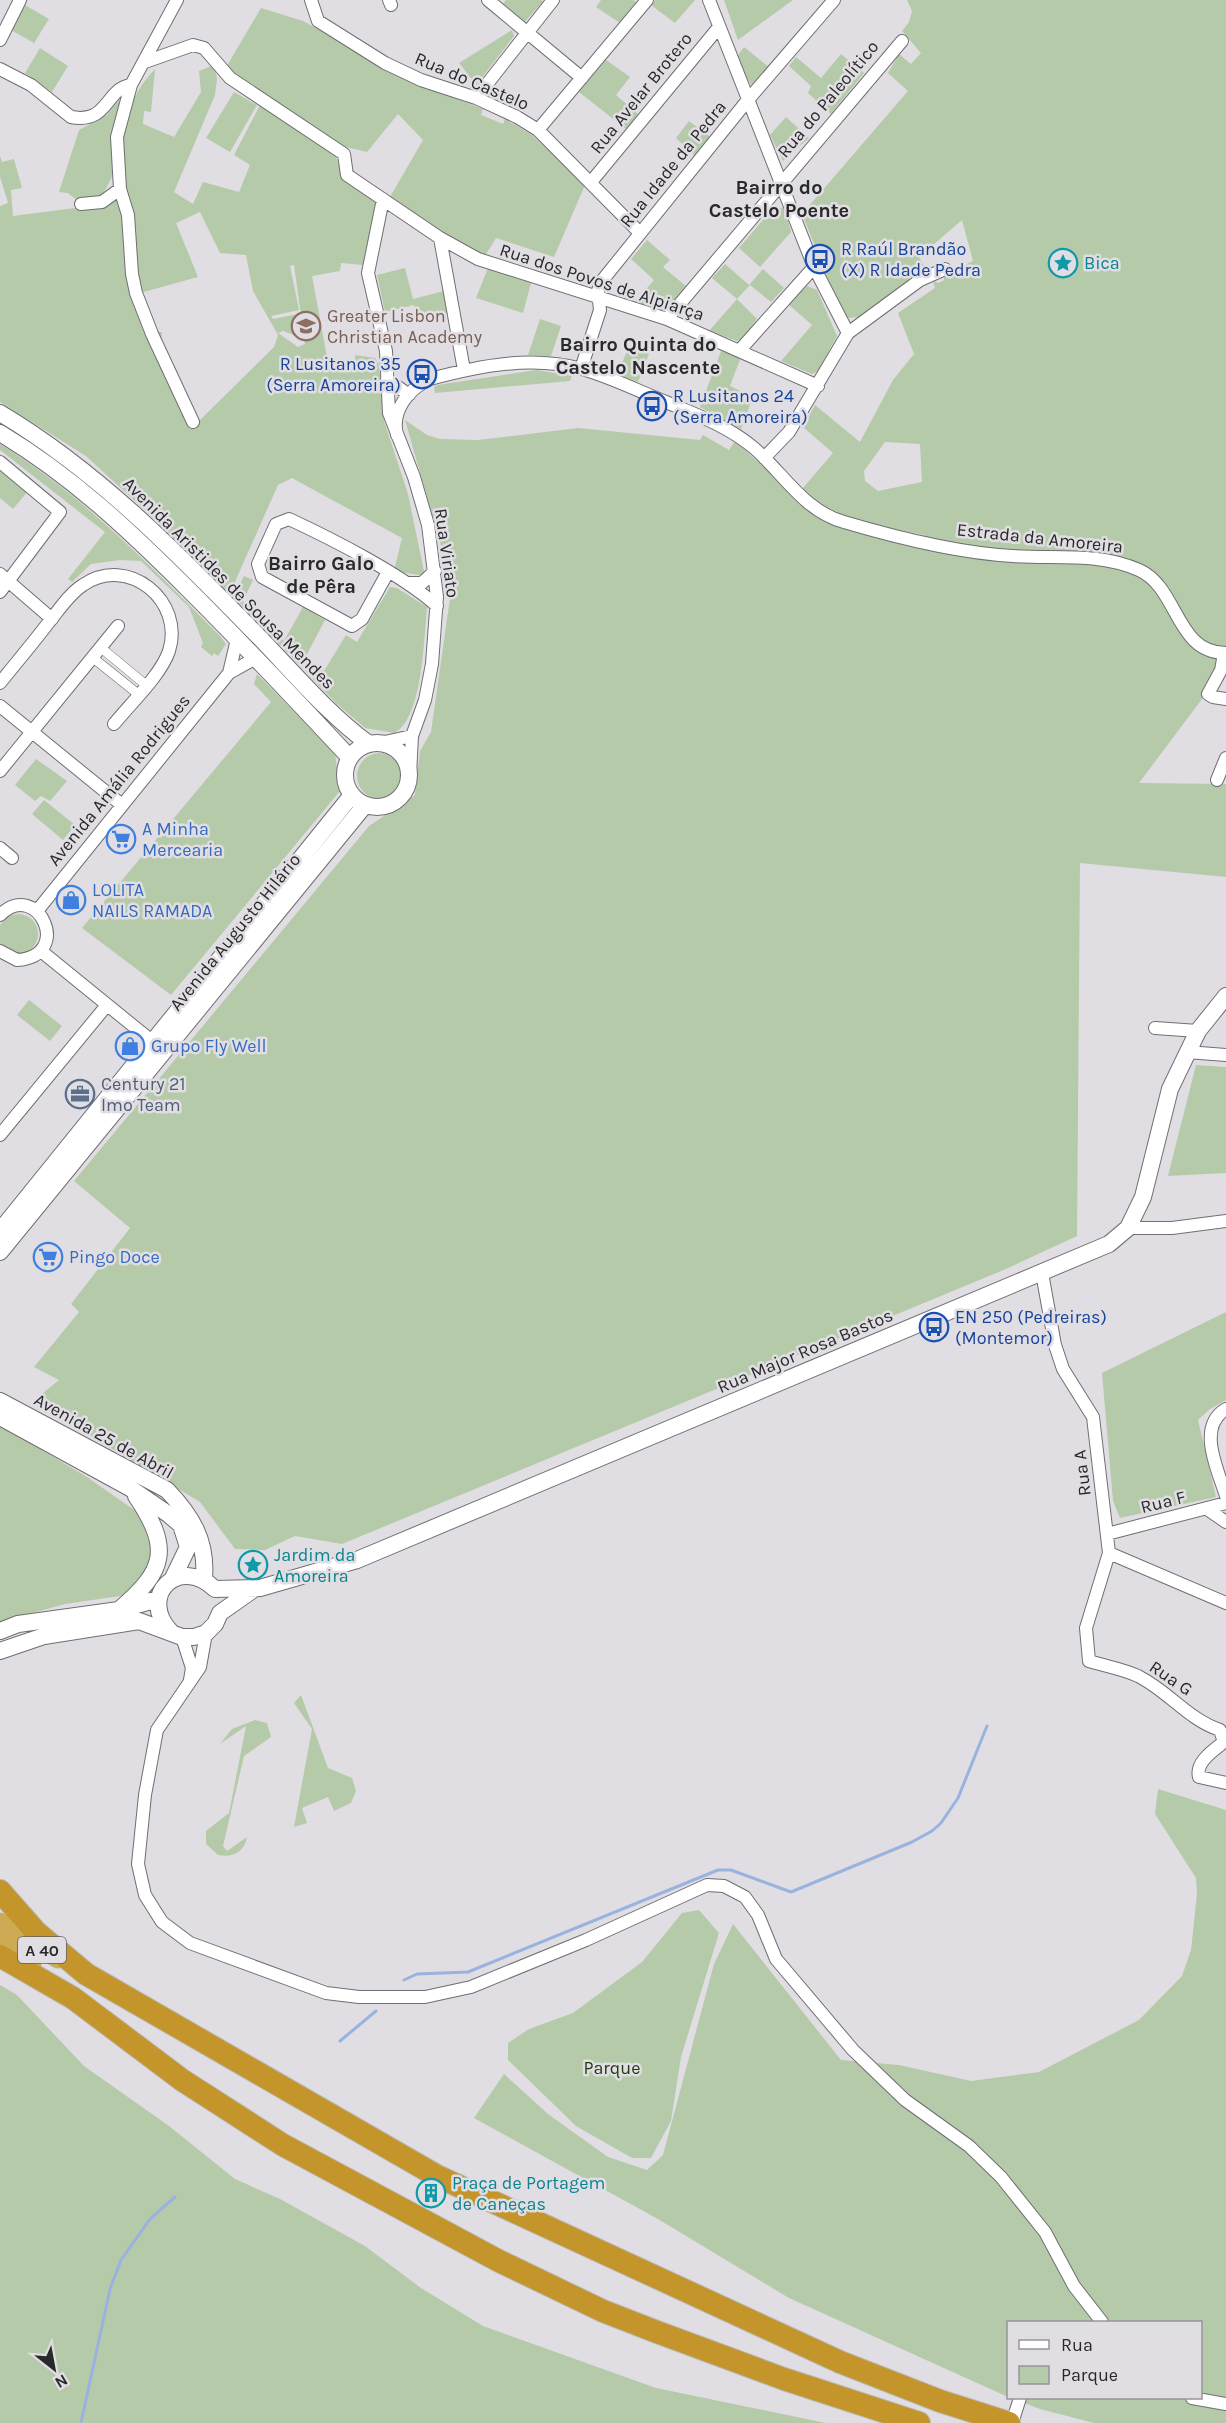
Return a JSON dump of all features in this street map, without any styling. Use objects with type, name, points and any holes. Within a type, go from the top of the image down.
[{"type":"highway","points":[[0,1891],[36,1932],[86,1974],[436,2176],[840,2362],[940,2401],[1010,2423]]},
{"type":"highway","name":"A 40","points":[[0,1923],[86,1974]]},
{"type":"highway","name":"A 40","points":[[0,1941],[73,1998]]},
{"type":"highway","points":[[0,1956],[73,1998],[201,2093],[273,2139],[361,2189],[499,2261],[603,2311],[657,2332],[784,2379],[919,2423]]},
{"type":"main road","name":"Avenida Aristides de Sousa Mendes","points":[[0,413],[41,438],[116,497],[194,571],[340,720],[374,744]]},
{"type":"main road","name":"Avenida Aristides de Sousa Mendes","points":[[0,433],[59,471],[95,499],[256,658],[350,758]]},
{"type":"main road","points":[[374,744],[397,750],[408,765],[410,775],[406,790],[392,804],[383,807],[358,800],[345,777],[350,758],[374,744]]},
{"type":"main road","name":"Avenida Augusto Hilário","points":[[0,1231],[153,1042],[358,800]]},
{"type":"main road","name":"Avenida Augusto Hilário","points":[[0,1252],[358,800]]},
{"type":"main road","name":"Rua Major Rosa Bastos","points":[[254,1589],[357,1560],[1109,1244],[1128,1228],[1143,1197],[1170,1089],[1187,1052],[1198,1031],[1226,996]]},
{"type":"main road","name":"Avenida 25 de Abril","points":[[0,1401],[167,1490],[193,1522],[203,1546],[210,1584]]},
{"type":"main road","name":"Avenida 25 de Abril","points":[[0,1418],[130,1488],[156,1533],[159,1556],[148,1583],[119,1610]]},
{"type":"main road","points":[[130,1488],[181,1525],[188,1547],[172,1580]]},
{"type":"main road","points":[[176,1634],[160,1617],[158,1599],[163,1588],[172,1580],[184,1575],[210,1584],[254,1589]]},
{"type":"main road","points":[[0,1651],[44,1636],[139,1621],[176,1634],[194,1637],[206,1633],[215,1624],[220,1613],[220,1601],[210,1584]]},
{"type":"main road","points":[[220,1613],[254,1589]]},
{"type":"main road","points":[[0,1631],[18,1624],[119,1610],[158,1599]]},
{"type":"street","points":[[0,40],[20,0]]},
{"type":"street","points":[[177,0],[146,62],[131,85],[117,137],[120,189],[128,215],[132,274],[136,293],[152,334],[193,422]]},
{"type":"street","name":"Rua do Castelo","points":[[311,0],[318,21],[385,63],[421,80],[476,98],[517,117],[538,130],[640,233]]},
{"type":"street","points":[[488,0],[582,78]]},
{"type":"street","points":[[476,98],[553,0]]},
{"type":"street","points":[[538,130],[647,0]]},
{"type":"street","points":[[709,0],[814,267],[848,333]]},
{"type":"street","name":"Rua Idade da Pedra","points":[[581,369],[600,310],[598,298],[601,282],[747,101],[834,0]]},
{"type":"street","name":"Rua Avelar Brotero","points":[[591,183],[719,27]]},
{"type":"street","name":"Rua do Paleolítico","points":[[667,319],[902,41]]},
{"type":"street","name":"Rua dos Povos de Alpiarça","points":[[146,62],[194,45],[204,48],[230,78],[344,154],[347,175],[440,238],[478,259],[667,319],[818,386]]},
{"type":"street","points":[[0,69],[21,78],[71,117],[79,118],[97,114],[124,86],[131,85]]},
{"type":"street","points":[[81,204],[102,202],[120,189]]},
{"type":"street","name":"Rua Viriato","points":[[383,198],[368,273],[386,351],[388,411],[418,489],[435,571],[437,606],[432,664],[424,700],[412,736],[410,775]]},
{"type":"street","points":[[440,238],[464,370]]},
{"type":"street","points":[[740,350],[814,267]]},
{"type":"street","points":[[764,458],[784,439],[848,333],[920,280],[945,269]]},
{"type":"street","name":"Estrada da Amoreira","points":[[409,395],[424,381],[464,370],[525,363],[581,369],[611,378],[714,422],[733,433],[764,458],[809,504],[842,522],[940,545],[1012,556],[1069,556],[1113,562],[1140,570],[1159,585],[1192,639],[1207,650],[1225,654]]},
{"type":"street","points":[[387,379],[409,395],[395,416],[397,435]]},
{"type":"street","points":[[0,462],[60,512],[4,578],[0,592]]},
{"type":"street","points":[[388,572],[362,619],[352,626],[262,578],[258,564],[276,524],[289,519],[388,572],[407,583],[437,606]]},
{"type":"street","points":[[407,583],[424,582],[435,571]]},
{"type":"street","points":[[0,683],[74,592],[94,579],[122,575],[152,588],[169,614],[171,640],[164,661],[114,724]]},
{"type":"street","points":[[4,578],[52,619]]},
{"type":"street","points":[[407,583],[436,590]]},
{"type":"street","points":[[0,771],[118,626]]},
{"type":"street","name":"Avenida Amália Rodrigues","points":[[229,673],[237,639]]},
{"type":"street","points":[[96,652],[142,689]]},
{"type":"street","points":[[1225,654],[1219,674],[1208,694],[1213,698],[1226,699]]},
{"type":"street","name":"Avenida Amália Rodrigues","points":[[37,911],[229,673],[256,658]]},
{"type":"street","points":[[0,706],[122,805]]},
{"type":"street","points":[[374,744],[412,736]]},
{"type":"street","points":[[1217,780],[1226,758]]},
{"type":"street","points":[[0,848],[12,858]]},
{"type":"street","points":[[0,915],[12,907],[21,906],[37,911],[42,916],[47,930],[41,951],[34,956],[17,960],[1,953]]},
{"type":"street","points":[[41,951],[153,1042]]},
{"type":"street","points":[[0,1135],[107,1005]]},
{"type":"street","points":[[1155,1028],[1198,1031]]},
{"type":"street","points":[[1187,1052],[1226,1055]]},
{"type":"street","points":[[1128,1228],[1172,1228],[1226,1221]]},
{"type":"street","name":"Rua A","points":[[1042,1273],[1055,1345],[1064,1369],[1093,1417],[1109,1553]]},
{"type":"street","points":[[1226,1409],[1218,1413],[1210,1431],[1211,1447],[1226,1496]]},
{"type":"street","name":"Rua F","points":[[1107,1534],[1226,1503]]},
{"type":"street","points":[[1207,1509],[1226,1522]]},
{"type":"street","points":[[1109,1553],[1226,1602]]},
{"type":"street","name":"Rua G","points":[[1109,1553],[1086,1628],[1089,1661],[1138,1676],[1178,1702],[1203,1725],[1220,1730],[1224,1742],[1199,1766],[1198,1772],[1199,1777],[1226,1783]]},
{"type":"street","points":[[206,1633],[200,1667],[157,1730],[145,1795],[138,1864],[145,1895],[162,1922],[190,1944],[326,1993],[359,1997],[424,1997],[471,1987],[586,1940],[691,1890],[707,1885],[724,1886],[737,1891],[753,1905],[776,1959],[853,2050],[905,2100],[969,2146],[1000,2177],[1044,2232],[1074,2286],[1101,2321]]},
{"type":"street","points":[[176,1634],[192,1668],[189,1685]]},
{"type":"street","points":[[1010,2423],[1019,2399]]},
{"type":"street","points":[[1202,2399],[1226,2404]]},
{"type":"green space","points":[[506,0],[543,1],[523,24],[501,6]]},
{"type":"green space","points":[[601,0],[633,0],[636,2],[620,23],[596,7]]},
{"type":"green space","points":[[655,0],[695,0],[675,23],[651,5]]},
{"type":"green space","points":[[724,0],[793,0],[738,40]]},
{"type":"green space","points":[[907,0],[1226,0],[1226,667],[1139,783],[1226,784],[1226,877],[1080,863],[1077,1236],[1006,1269],[342,1544],[295,1536],[265,1550],[235,1549],[200,1502],[33,1401],[59,1380],[34,1367],[79,1312],[71,1304],[130,1228],[74,1181],[369,826],[415,795],[420,751],[431,732],[452,584],[405,420],[427,435],[440,439],[478,440],[578,428],[700,440],[703,435],[729,450],[735,441],[824,522],[924,548],[924,535],[859,521],[830,509],[802,489],[833,453],[803,427],[815,405],[860,442],[893,380],[914,354],[898,313],[935,288],[933,281],[939,283],[944,280],[944,275],[973,261],[962,220],[919,257],[926,270],[860,317],[848,318],[842,313],[802,214],[908,91],[888,73],[899,54],[911,64],[921,53],[902,31],[909,22],[912,11]],"holes":[[[885,442],[920,444],[922,482],[878,491],[865,481],[864,471]]]},
{"type":"green space","points":[[25,5],[49,19],[34,43],[11,30]]},
{"type":"green space","points":[[261,8],[303,21],[420,85],[483,109],[481,115],[503,124],[505,119],[532,135],[585,185],[554,257],[496,238],[485,256],[443,234],[390,197],[423,140],[398,114],[367,152],[337,145],[225,69]]},
{"type":"green space","points":[[512,30],[514,36],[476,85],[459,63]]},
{"type":"green space","points":[[744,47],[770,68],[751,85],[736,58]]},
{"type":"green space","points":[[40,48],[68,66],[52,92],[25,73]]},
{"type":"green space","points":[[841,54],[864,73],[831,114],[808,93],[811,86],[789,66],[796,57],[821,78]]},
{"type":"green space","points":[[606,60],[630,77],[616,95],[638,114],[626,129],[579,92]]},
{"type":"green space","points":[[214,65],[217,79],[215,95],[174,192],[193,204],[203,182],[239,192],[250,165],[234,155],[261,103],[335,155],[345,180],[376,201],[363,265],[341,263],[340,271],[312,276],[329,368],[356,367],[355,355],[375,358],[379,365],[384,421],[408,494],[425,576],[394,571],[402,538],[292,478],[278,485],[229,595],[161,525],[86,456],[0,402],[0,206],[8,203],[0,177],[0,156],[2,162],[14,159],[22,188],[11,190],[13,216],[106,204],[127,191],[121,158],[121,142],[128,111],[144,82],[155,69],[151,112],[144,111],[143,124],[174,137],[201,92],[199,71]],"holes":[[[200,212],[220,253],[246,255],[253,291],[278,335],[274,347],[199,421],[161,343],[162,332],[155,332],[140,293],[198,277],[176,223]],[[294,265],[305,344],[298,347],[278,333],[283,331],[302,338],[298,314],[273,319],[271,316],[299,310],[290,266]]]},
{"type":"green space","points":[[234,92],[257,105],[230,152],[206,138]]},
{"type":"green space","points":[[119,100],[123,103],[118,154],[106,188],[99,198],[78,201],[68,193],[59,192],[79,130],[107,115]]},
{"type":"green space","points":[[786,117],[809,138],[783,161],[770,135]]},
{"type":"green space","points":[[689,121],[713,139],[697,158],[676,138]]},
{"type":"green space","points":[[775,206],[785,209],[791,232],[760,267],[739,248]]},
{"type":"green space","points":[[647,240],[670,260],[663,267],[686,286],[665,312],[634,303],[654,280],[631,259]]},
{"type":"green space","points":[[725,264],[749,285],[763,269],[784,288],[771,302],[750,285],[737,299],[712,278]]},
{"type":"green space","points":[[405,268],[413,299],[444,291],[447,313],[417,320],[414,305],[385,312],[377,275]]},
{"type":"green space","points":[[488,268],[531,283],[523,313],[476,298]]},
{"type":"green space","points":[[807,286],[817,290],[837,336],[818,371],[812,374],[781,361],[812,325],[788,304]]},
{"type":"green space","points":[[737,299],[757,319],[743,339],[737,341],[709,331]]},
{"type":"green space","points":[[540,319],[561,326],[551,356],[528,355]]},
{"type":"green space","points":[[629,347],[649,354],[638,382],[617,374]]},
{"type":"green space","points":[[721,351],[741,357],[730,386],[753,397],[741,429],[700,407]]},
{"type":"green space","points":[[537,370],[572,376],[570,381],[435,393],[434,387],[437,385]]},
{"type":"green space","points":[[0,444],[60,486],[142,558],[220,636],[226,644],[218,656],[214,653],[212,656],[201,647],[203,643],[189,607],[141,561],[120,560],[91,564],[72,582],[68,579],[105,532],[0,450]]},
{"type":"green space","points":[[0,470],[28,491],[13,509],[0,498]]},
{"type":"green space","points":[[244,576],[253,580],[243,601],[284,641],[303,607],[325,620],[305,658],[324,671],[346,635],[357,642],[390,587],[397,588],[427,607],[420,676],[411,712],[404,725],[394,733],[365,728],[336,703],[234,597]]},
{"type":"green space","points":[[257,674],[335,753],[340,791],[171,995],[82,928],[271,702],[254,684]]},
{"type":"green space","points":[[380,753],[396,760],[403,776],[396,792],[380,799],[364,792],[357,776],[364,760]]},
{"type":"green space","points":[[36,759],[67,781],[50,801],[41,796],[35,801],[15,785]]},
{"type":"green space","points":[[44,800],[75,825],[63,840],[32,814]]},
{"type":"green space","points":[[18,914],[25,916],[32,920],[38,934],[36,941],[32,948],[25,952],[18,954],[11,952],[4,948],[0,941],[0,927],[4,920],[11,916]]},
{"type":"green space","points":[[29,1000],[62,1026],[50,1041],[17,1015]]},
{"type":"green space","points":[[1196,1065],[1226,1067],[1226,1173],[1168,1176]]},
{"type":"green space","points":[[1226,1312],[1226,1400],[1210,1409],[1198,1420],[1216,1497],[1120,1518],[1113,1501],[1102,1373]]},
{"type":"green space","points":[[0,1425],[87,1477],[140,1514],[151,1548],[147,1575],[134,1594],[65,1604],[0,1622]]},
{"type":"green space","points":[[301,1695],[328,1768],[352,1778],[356,1791],[351,1803],[334,1811],[328,1797],[302,1808],[307,1823],[294,1827],[312,1729],[294,1703]]},
{"type":"green space","points":[[255,1720],[267,1723],[271,1737],[244,1756],[223,1846],[227,1851],[247,1837],[246,1842],[233,1855],[218,1855],[206,1844],[206,1831],[229,1813],[246,1726],[220,1744],[232,1729]]},
{"type":"green space","points":[[1158,1789],[1226,1810],[1226,2423],[1094,2423],[1040,2409],[1014,2399],[1202,2399],[1202,2321],[1007,2321],[1007,2397],[789,2298],[658,2219],[474,2118],[504,2074],[548,2114],[608,2157],[647,2170],[663,2155],[714,1964],[733,1924],[841,2060],[899,2065],[971,2081],[1039,2072],[1139,2020],[1182,1976],[1191,1950],[1197,1894],[1196,1878],[1155,1814]]},
{"type":"green space","name":"Parque","points":[[699,1910],[719,1933],[681,2057],[671,2121],[651,2158],[632,2158],[576,2126],[508,2060],[508,2043],[529,2029],[573,2013],[642,1962],[682,1913]]},
{"type":"green space","points":[[0,1985],[17,1995],[84,2066],[169,2126],[235,2179],[280,2199],[365,2246],[421,2288],[483,2326],[656,2388],[826,2423],[0,2423]]},
{"type":"waterway","points":[[404,1980],[417,1974],[468,1972],[718,1870],[731,1870],[791,1892],[912,1842],[941,1823],[958,1798],[987,1726]]},
{"type":"waterway","points":[[340,2041],[376,2011]]},
{"type":"waterway","points":[[81,2423],[110,2289],[121,2260],[150,2219],[175,2197]]},
{"type":"place","name":"R Raúl Brandão (X) R Idade Pedra","points":[[820,259]]},
{"type":"place","name":"Bica","points":[[1063,263]]},
{"type":"place","name":"Greater Lisbon Christian Academy","points":[[306,326]]},
{"type":"place","name":"R Lusitanos 35 (Serra Amoreira)","points":[[422,374]]},
{"type":"place","name":"R Lusitanos 24 (Serra Amoreira)","points":[[652,406]]},
{"type":"place","name":"A Minha Mercearia","points":[[121,839]]},
{"type":"place","name":"LOLITA NAILS RAMADA","points":[[71,900]]},
{"type":"place","name":"Grupo Fly Well","points":[[130,1046]]},
{"type":"place","name":"Century 21 Imo Team","points":[[80,1094]]},
{"type":"place","name":"Pingo Doce","points":[[48,1257]]},
{"type":"place","name":"EN 250 (Pedreiras) (Montemor)","points":[[934,1327]]},
{"type":"place","name":"Jardim da Amoreira","points":[[253,1565]]},
{"type":"place","name":"Praça de Portagem de Caneças","points":[[431,2193]]},
{"type":"district","name":"Bairro do Castelo Poente","points":[[779,198]]},
{"type":"district","name":"Bairro Quinta do Castelo Nascente","points":[[638,356]]},
{"type":"district","name":"Bairro Galo de Pêra","points":[[321,574]]}]
